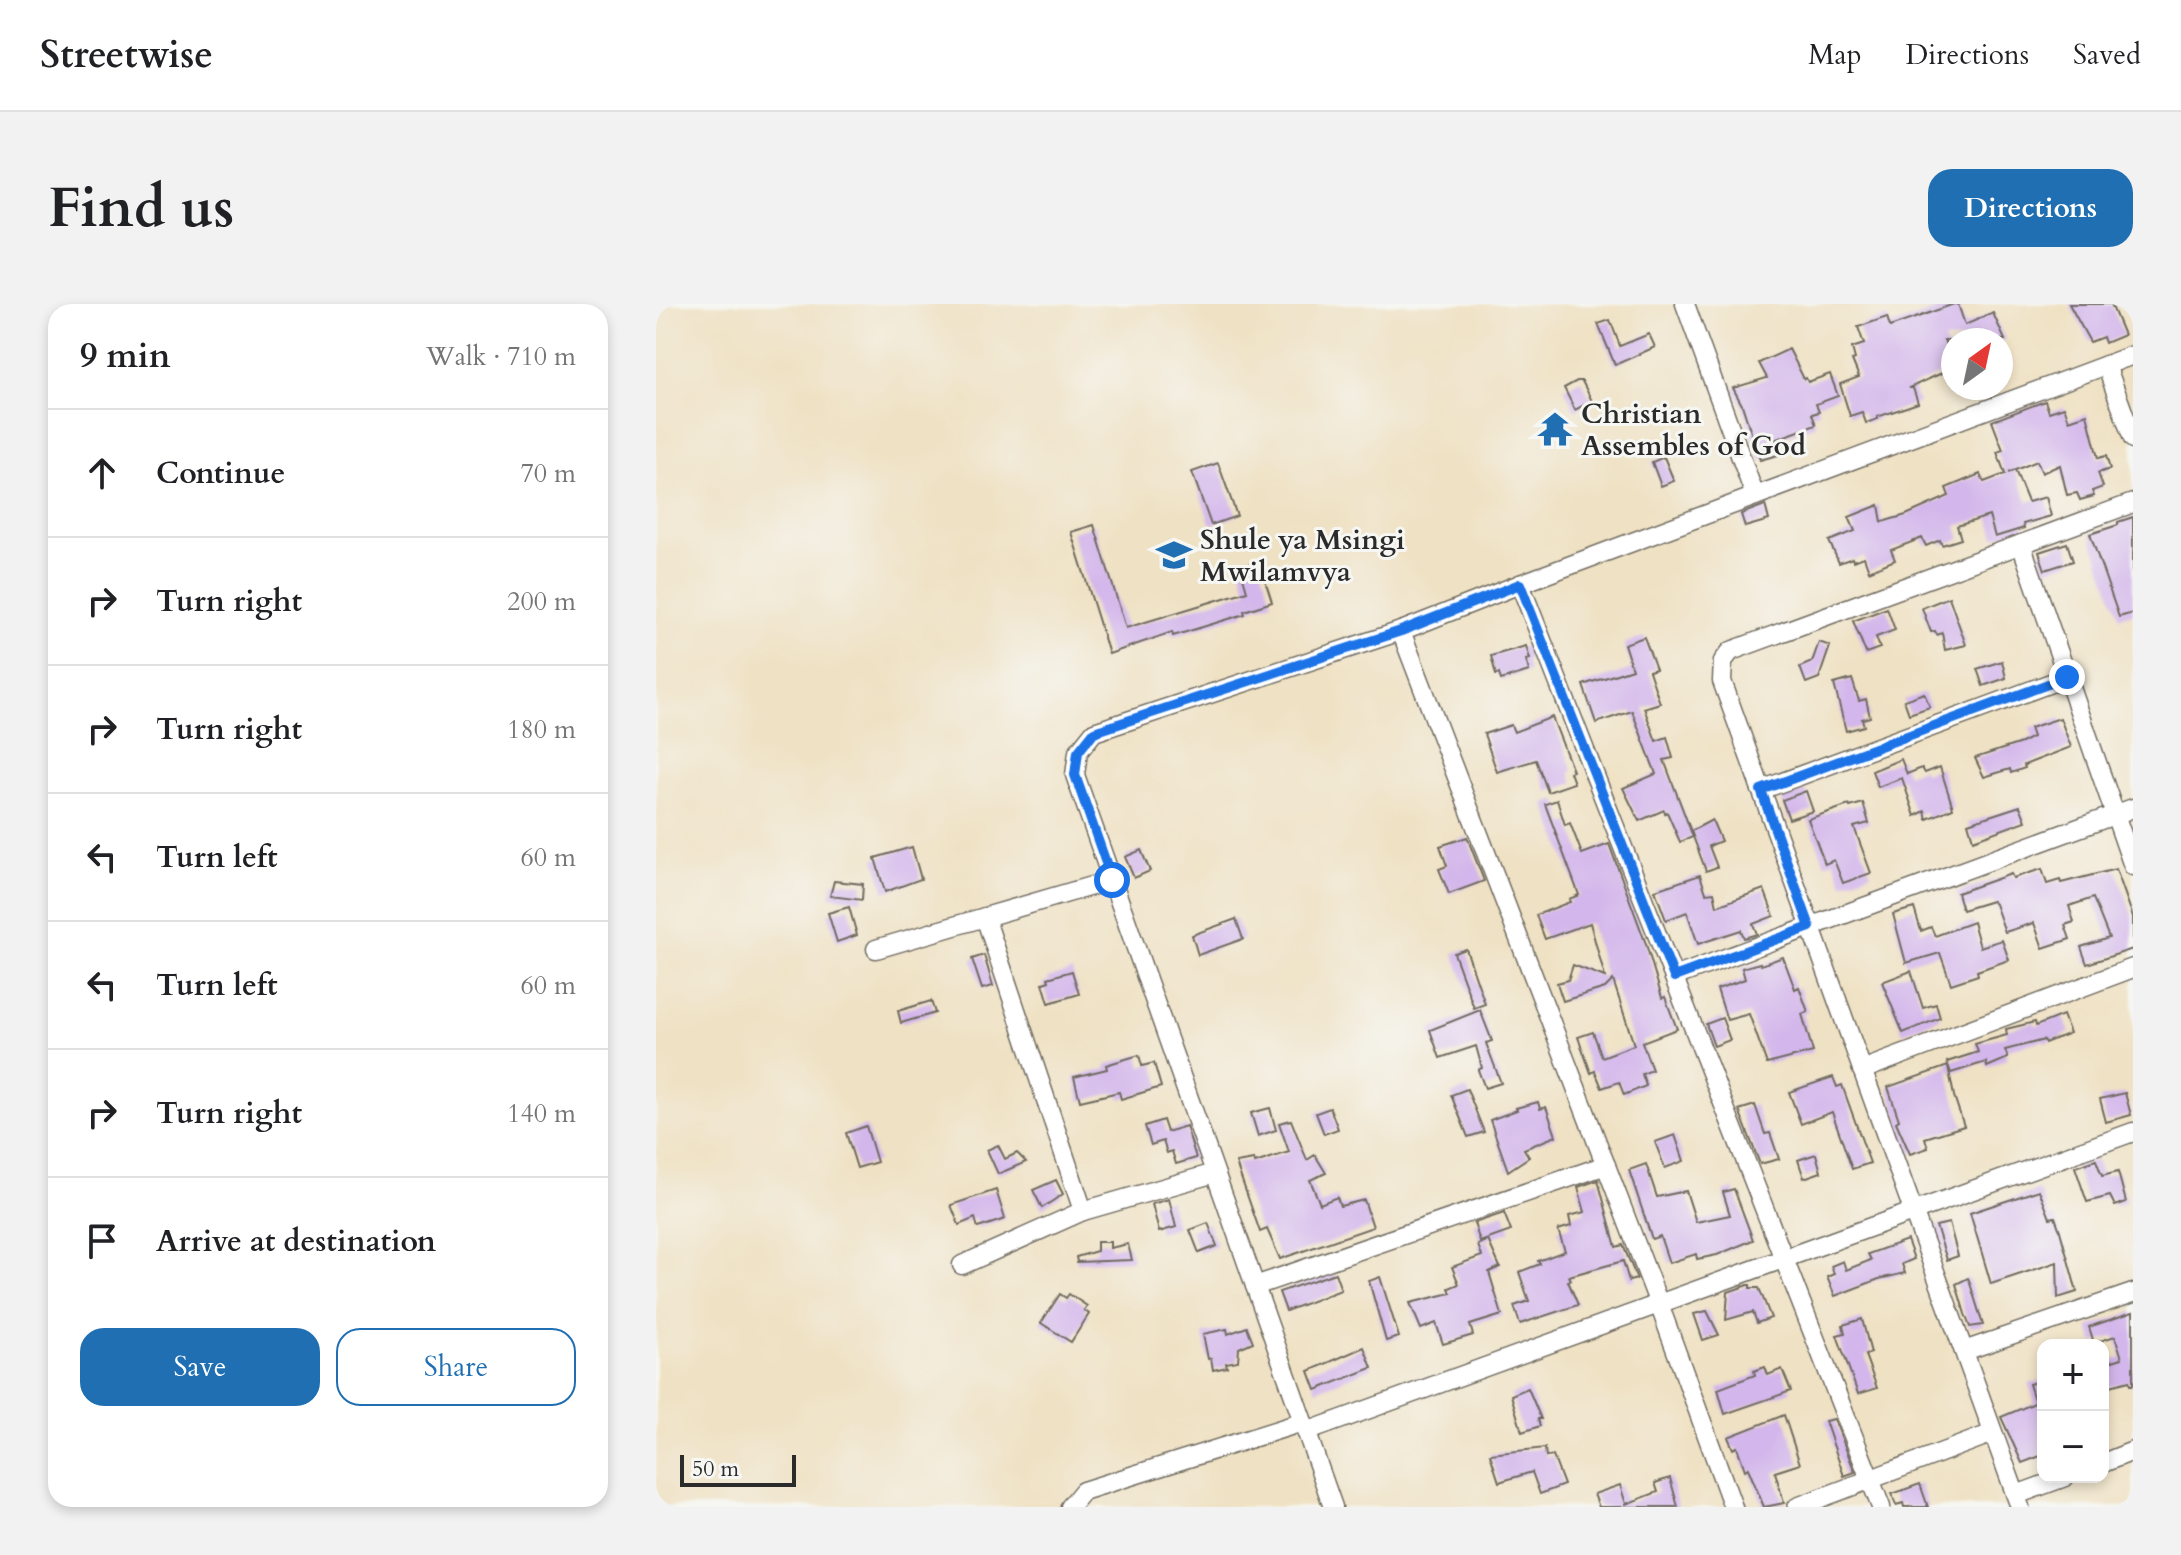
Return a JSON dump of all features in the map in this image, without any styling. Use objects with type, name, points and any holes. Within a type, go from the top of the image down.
[{"type":"street","points":[[1685,304],[1755,496]]},
{"type":"street","points":[[1333,1507],[1075,775],[1078,752],[1094,732],[1401,631],[2133,355]]},
{"type":"street","points":[[2106,365],[2133,439]]},
{"type":"street","points":[[2053,1483],[2018,1501],[1722,681],[1723,661],[1731,651],[2133,503]]},
{"type":"street","points":[[2021,544],[2067,677],[2124,811],[2133,866]]},
{"type":"street","points":[[1520,584],[1881,1507]]},
{"type":"street","points":[[1401,631],[1659,1304],[1733,1507]]},
{"type":"street","points":[[1761,790],[2067,677]]},
{"type":"street","points":[[1674,977],[2124,811]]},
{"type":"street","points":[[876,949],[1112,880]]},
{"type":"street","points":[[985,917],[1083,1211]]},
{"type":"street","points":[[1862,1070],[2133,968]]},
{"type":"street","points":[[1070,1507],[1083,1491],[1305,1427],[1659,1304],[2133,1132]]},
{"type":"street","points":[[1255,1286],[1606,1165]]},
{"type":"street","points":[[962,1265],[1083,1211],[1215,1173]]},
{"type":"street","points":[[1964,1351],[2133,1293]]},
{"type":"street","points":[[1797,1507],[1993,1433]]},
{"type":"street","points":[[2109,1461],[2133,1451]]},
{"type":"building","points":[[1958,304],[1965,325],[1993,313],[2000,328],[1941,328],[1941,373],[1909,388],[1913,388],[1918,403],[1866,423],[1862,412],[1850,416],[1840,384],[1859,377],[1852,360],[1855,359],[1852,348],[1864,344],[1858,327],[1887,317],[1890,327]]},
{"type":"building","points":[[2069,304],[2111,304],[2124,335],[2105,343],[2103,337],[2090,342]]},
{"type":"building","points":[[1610,320],[1620,346],[1649,334],[1655,347],[1615,365],[1598,324]]},
{"type":"building","points":[[1789,349],[1804,379],[1808,382],[1830,374],[1838,396],[1816,404],[1819,412],[1812,414],[1816,425],[1774,440],[1778,455],[1760,460],[1742,405],[1733,388],[1767,378],[1759,363]]},
{"type":"building","points":[[1582,381],[1592,401],[1575,410],[1564,388]]},
{"type":"building","points":[[2045,401],[2049,412],[2064,407],[2069,420],[2087,414],[2098,458],[2106,456],[2110,469],[2098,473],[2103,487],[2092,491],[2094,496],[2080,500],[2077,493],[2067,495],[2060,465],[2042,473],[2037,461],[2015,470],[2028,502],[2046,497],[2051,516],[1995,537],[1989,516],[1957,526],[1961,539],[1942,545],[1940,540],[1926,546],[1922,538],[1891,550],[1895,560],[1869,571],[1864,557],[1839,563],[1829,541],[1855,531],[1849,517],[1879,505],[1882,522],[1949,496],[1946,488],[1980,474],[1984,482],[2005,474],[1997,452],[2003,450],[1992,421]]},
{"type":"building","points":[[1664,457],[1674,481],[1661,486],[1652,462]]},
{"type":"building","points":[[1218,463],[1237,516],[1211,525],[1192,472]]},
{"type":"building","points":[[1765,505],[1769,520],[1745,527],[1741,514]]},
{"type":"building","points":[[2133,517],[2133,613],[2119,617],[2090,534]]},
{"type":"building","points":[[1094,525],[1126,628],[1247,591],[1240,567],[1259,562],[1272,602],[1244,611],[1245,614],[1173,636],[1172,632],[1109,654],[1071,532]]},
{"type":"building","points":[[2067,543],[2073,561],[2045,570],[2039,552]]},
{"type":"building","points":[[1949,597],[1966,645],[1945,650],[1942,633],[1937,635],[1935,631],[1931,632],[1922,608]]},
{"type":"building","points":[[1887,608],[1895,630],[1876,637],[1880,648],[1866,653],[1853,621]]},
{"type":"building","points":[[1644,637],[1656,669],[1649,671],[1660,703],[1644,708],[1656,741],[1667,737],[1673,758],[1664,760],[1693,837],[1680,842],[1664,810],[1639,821],[1623,788],[1656,774],[1632,711],[1596,723],[1583,685],[1632,669],[1624,644]]},
{"type":"building","points":[[1819,642],[1830,646],[1819,678],[1806,683],[1800,667],[1812,662]]},
{"type":"building","points":[[1526,646],[1530,659],[1526,660],[1529,671],[1501,680],[1499,674],[1496,675],[1491,656]]},
{"type":"building","points":[[2002,661],[2006,678],[1983,686],[1977,669]]},
{"type":"building","points":[[1852,679],[1859,701],[1866,699],[1870,717],[1862,719],[1864,726],[1846,731],[1834,684]]},
{"type":"building","points":[[1924,693],[1930,707],[1909,714],[1904,700]]},
{"type":"building","points":[[1552,717],[1573,771],[1570,772],[1574,783],[1548,792],[1536,760],[1497,772],[1484,734],[1511,725],[1514,732]]},
{"type":"building","points":[[2060,718],[2071,747],[2011,773],[2010,769],[1984,777],[1975,758],[2021,743],[2033,737],[2030,728]]},
{"type":"building","points":[[1901,759],[1907,774],[1922,768],[1925,773],[1940,767],[1953,808],[1927,819],[1925,811],[1915,816],[1902,778],[1878,787],[1872,771]]},
{"type":"building","points":[[1806,791],[1813,811],[1789,819],[1782,800]]},
{"type":"building","points":[[1557,800],[1565,825],[1570,823],[1582,854],[1609,844],[1646,944],[1662,998],[1665,997],[1677,1029],[1642,1042],[1652,1070],[1642,1074],[1646,1086],[1624,1095],[1619,1082],[1602,1088],[1595,1071],[1591,1073],[1578,1037],[1593,1032],[1602,1057],[1634,1045],[1613,980],[1605,988],[1563,1001],[1557,983],[1568,980],[1573,965],[1605,977],[1590,923],[1545,939],[1536,915],[1570,902],[1569,899],[1579,895],[1545,804]]},
{"type":"building","points":[[1863,803],[1869,823],[1854,827],[1871,873],[1843,883],[1834,860],[1825,864],[1808,819]]},
{"type":"building","points":[[2020,806],[2026,821],[1973,840],[1968,823]]},
{"type":"building","points":[[1712,820],[1721,841],[1709,846],[1717,867],[1706,871],[1691,831]]},
{"type":"building","points":[[1467,837],[1484,881],[1449,894],[1439,869],[1447,866],[1440,846]]},
{"type":"building","points":[[912,847],[921,879],[885,892],[875,858]]},
{"type":"building","points":[[1141,850],[1150,871],[1134,878],[1125,857]]},
{"type":"building","points":[[2042,869],[2047,884],[2116,869],[2133,917],[2133,949],[2087,964],[2081,947],[2109,938],[2093,898],[2069,906],[2074,922],[2065,925],[2070,939],[2043,948],[2034,923],[2005,932],[1992,901],[1962,910],[1957,893],[2011,874],[2013,878]]},
{"type":"building","points":[[1700,875],[1706,893],[1714,892],[1717,906],[1764,889],[1774,916],[1753,924],[1757,934],[1744,938],[1741,930],[1698,944],[1687,912],[1666,920],[1655,890]]},
{"type":"building","points":[[834,881],[863,884],[862,900],[830,896]]},
{"type":"building","points":[[849,907],[857,935],[837,942],[828,913]]},
{"type":"building","points":[[1914,908],[1921,931],[1931,927],[1935,936],[1973,922],[1980,947],[2002,940],[2009,960],[1951,984],[1940,953],[1906,963],[1893,914]]},
{"type":"building","points":[[1236,919],[1243,939],[1198,955],[1192,935]]},
{"type":"building","points":[[1466,949],[1485,1004],[1474,1008],[1454,953]]},
{"type":"building","points":[[984,955],[993,986],[982,989],[972,959]]},
{"type":"building","points":[[1783,957],[1808,1012],[1802,1014],[1813,1052],[1767,1064],[1749,1014],[1727,1020],[1717,989],[1745,979],[1742,968]]},
{"type":"building","points":[[1072,971],[1079,994],[1049,1003],[1043,983],[1049,981],[1048,978]]},
{"type":"building","points":[[1911,971],[1923,1008],[1936,1004],[1940,1018],[1903,1033],[1882,982]]},
{"type":"building","points":[[931,1001],[935,1013],[901,1023],[898,1011]]},
{"type":"building","points":[[1480,1010],[1492,1041],[1486,1043],[1501,1083],[1485,1088],[1478,1070],[1482,1068],[1476,1046],[1440,1058],[1430,1030]]},
{"type":"building","points":[[2063,1015],[2070,1033],[2045,1043],[2044,1040],[2005,1050],[2008,1058],[1987,1067],[1986,1062],[1951,1073],[1947,1062],[1978,1052],[1975,1044],[2007,1035],[2006,1029],[2035,1022],[2036,1026]]},
{"type":"building","points":[[1722,1018],[1730,1040],[1714,1046],[1706,1024]]},
{"type":"building","points":[[1139,1055],[1142,1066],[1154,1063],[1161,1087],[1121,1099],[1119,1092],[1080,1101],[1074,1077],[1107,1069],[1106,1065]]},
{"type":"building","points":[[1948,1066],[1964,1126],[1925,1138],[1928,1148],[1910,1154],[1896,1122],[1899,1120],[1888,1087]]},
{"type":"building","points":[[1833,1077],[1837,1087],[1842,1085],[1870,1163],[1852,1169],[1832,1112],[1801,1124],[1789,1092]]},
{"type":"building","points":[[1467,1089],[1484,1132],[1468,1137],[1451,1095]]},
{"type":"building","points":[[2125,1093],[2131,1115],[2106,1122],[2100,1099]]},
{"type":"building","points":[[1538,1102],[1540,1109],[1546,1107],[1556,1136],[1524,1149],[1529,1157],[1508,1171],[1490,1120]]},
{"type":"building","points":[[1755,1105],[1765,1134],[1770,1133],[1779,1159],[1760,1164],[1739,1110]]},
{"type":"building","points":[[1270,1108],[1276,1130],[1258,1136],[1251,1113]]},
{"type":"building","points":[[1330,1108],[1338,1129],[1324,1134],[1316,1113]]},
{"type":"building","points":[[1163,1120],[1167,1132],[1186,1126],[1196,1158],[1176,1164],[1172,1151],[1167,1153],[1163,1141],[1151,1145],[1145,1126]]},
{"type":"building","points":[[1291,1120],[1307,1160],[1315,1155],[1326,1173],[1310,1180],[1320,1204],[1337,1197],[1340,1206],[1364,1200],[1373,1227],[1280,1259],[1267,1229],[1260,1232],[1236,1163],[1254,1160],[1255,1163],[1289,1152],[1279,1123]]},
{"type":"building","points":[[866,1126],[877,1162],[857,1168],[846,1133]]},
{"type":"building","points":[[1675,1135],[1684,1161],[1665,1168],[1655,1142]]},
{"type":"building","points":[[998,1145],[1005,1159],[1017,1153],[1026,1162],[998,1174],[987,1150]]},
{"type":"building","points":[[1816,1154],[1821,1172],[1804,1178],[1798,1160]]},
{"type":"building","points":[[2096,1160],[2102,1176],[2118,1172],[2126,1202],[2115,1206],[2110,1196],[2087,1202],[2075,1167]]},
{"type":"building","points":[[1646,1164],[1657,1197],[1686,1191],[1696,1222],[1730,1215],[1723,1192],[1734,1189],[1753,1240],[1717,1255],[1697,1259],[1696,1254],[1669,1263],[1660,1236],[1652,1239],[1629,1170]]},
{"type":"building","points":[[1056,1180],[1063,1194],[1042,1208],[1033,1190]]},
{"type":"building","points":[[1598,1180],[1616,1247],[1623,1245],[1637,1279],[1629,1281],[1623,1261],[1569,1276],[1571,1280],[1568,1281],[1578,1305],[1520,1324],[1514,1306],[1529,1301],[1519,1272],[1565,1251],[1558,1230],[1571,1226],[1569,1216],[1585,1212],[1578,1187]]},
{"type":"building","points":[[996,1190],[1005,1219],[978,1228],[975,1218],[959,1225],[951,1205]]},
{"type":"building","points":[[2039,1190],[2050,1218],[2055,1217],[2077,1292],[2058,1298],[2057,1262],[1991,1284],[1970,1213]]},
{"type":"building","points":[[1169,1199],[1176,1227],[1159,1232],[1152,1204]]},
{"type":"building","points":[[1504,1213],[1511,1231],[1480,1242],[1474,1223]]},
{"type":"building","points":[[1208,1223],[1217,1246],[1199,1253],[1190,1230]]},
{"type":"building","points":[[1949,1223],[1958,1256],[1947,1260],[1936,1226]]},
{"type":"building","points":[[1488,1240],[1500,1267],[1489,1272],[1502,1315],[1470,1325],[1473,1335],[1443,1344],[1436,1323],[1421,1329],[1410,1303],[1451,1293],[1449,1288],[1459,1284],[1452,1267],[1482,1256],[1478,1245]]},
{"type":"building","points":[[1907,1240],[1914,1259],[1902,1264],[1905,1273],[1879,1279],[1835,1296],[1827,1277],[1834,1274],[1831,1266],[1843,1261],[1846,1270],[1871,1260],[1868,1254]]},
{"type":"building","points":[[1097,1242],[1110,1242],[1110,1248],[1128,1244],[1132,1260],[1077,1262],[1076,1257],[1097,1251]]},
{"type":"building","points":[[1335,1273],[1341,1290],[1286,1311],[1279,1292]]},
{"type":"building","points":[[1380,1277],[1399,1337],[1386,1341],[1369,1281]]},
{"type":"building","points":[[1968,1278],[1983,1325],[1970,1327],[1965,1314],[1956,1284]]},
{"type":"building","points":[[1748,1285],[1759,1288],[1771,1318],[1757,1323],[1753,1312],[1726,1320],[1728,1292]]},
{"type":"building","points":[[1060,1294],[1066,1298],[1069,1294],[1087,1306],[1084,1310],[1089,1314],[1071,1342],[1041,1323]]},
{"type":"building","points":[[1707,1311],[1719,1335],[1703,1340],[1694,1314]]},
{"type":"building","points":[[2133,1312],[2133,1385],[2129,1381],[2109,1386],[2109,1362],[2122,1358],[2115,1336],[2093,1339],[2089,1327]]},
{"type":"building","points":[[1862,1319],[1871,1353],[1865,1355],[1877,1388],[1858,1394],[1837,1335],[1845,1333],[1843,1325]]},
{"type":"building","points":[[1247,1327],[1253,1342],[1239,1348],[1238,1361],[1213,1370],[1203,1334],[1227,1329],[1228,1334]]},
{"type":"building","points":[[1364,1347],[1372,1368],[1316,1390],[1309,1371]]},
{"type":"building","points":[[1765,1367],[1768,1375],[1782,1369],[1791,1391],[1725,1414],[1718,1389],[1755,1375],[1754,1371]]},
{"type":"building","points":[[2037,1382],[2037,1457],[2022,1463],[2001,1417],[2035,1403],[2029,1384]]},
{"type":"building","points":[[1528,1388],[1541,1419],[1538,1419],[1540,1426],[1522,1432],[1511,1395]]},
{"type":"building","points":[[1784,1415],[1800,1464],[1775,1472],[1784,1503],[1764,1507],[1748,1468],[1745,1470],[1737,1447],[1733,1449],[1728,1437]]},
{"type":"building","points":[[1834,1419],[1855,1472],[1844,1476],[1825,1421]]},
{"type":"building","points":[[1545,1448],[1546,1457],[1553,1456],[1564,1485],[1540,1494],[1532,1472],[1499,1482],[1490,1454]]},
{"type":"building","points":[[1670,1478],[1678,1507],[1599,1507],[1594,1494],[1620,1485],[1626,1504],[1658,1492],[1655,1483]]},
{"type":"building","points":[[1920,1484],[1928,1507],[1904,1507],[1903,1503],[1896,1505],[1892,1494]]},
{"type":"place","name":"Christian Assembles of God","points":[[1555,429]]},
{"type":"place","name":"Shule ya Msingi Mwilamvya","points":[[1174,555]]},
{"type":"route","points":[[1112,880],[1075,775],[1078,752],[1094,732],[1401,631],[1520,584],[1674,977],[1810,927],[1761,790],[2067,677]]}]
